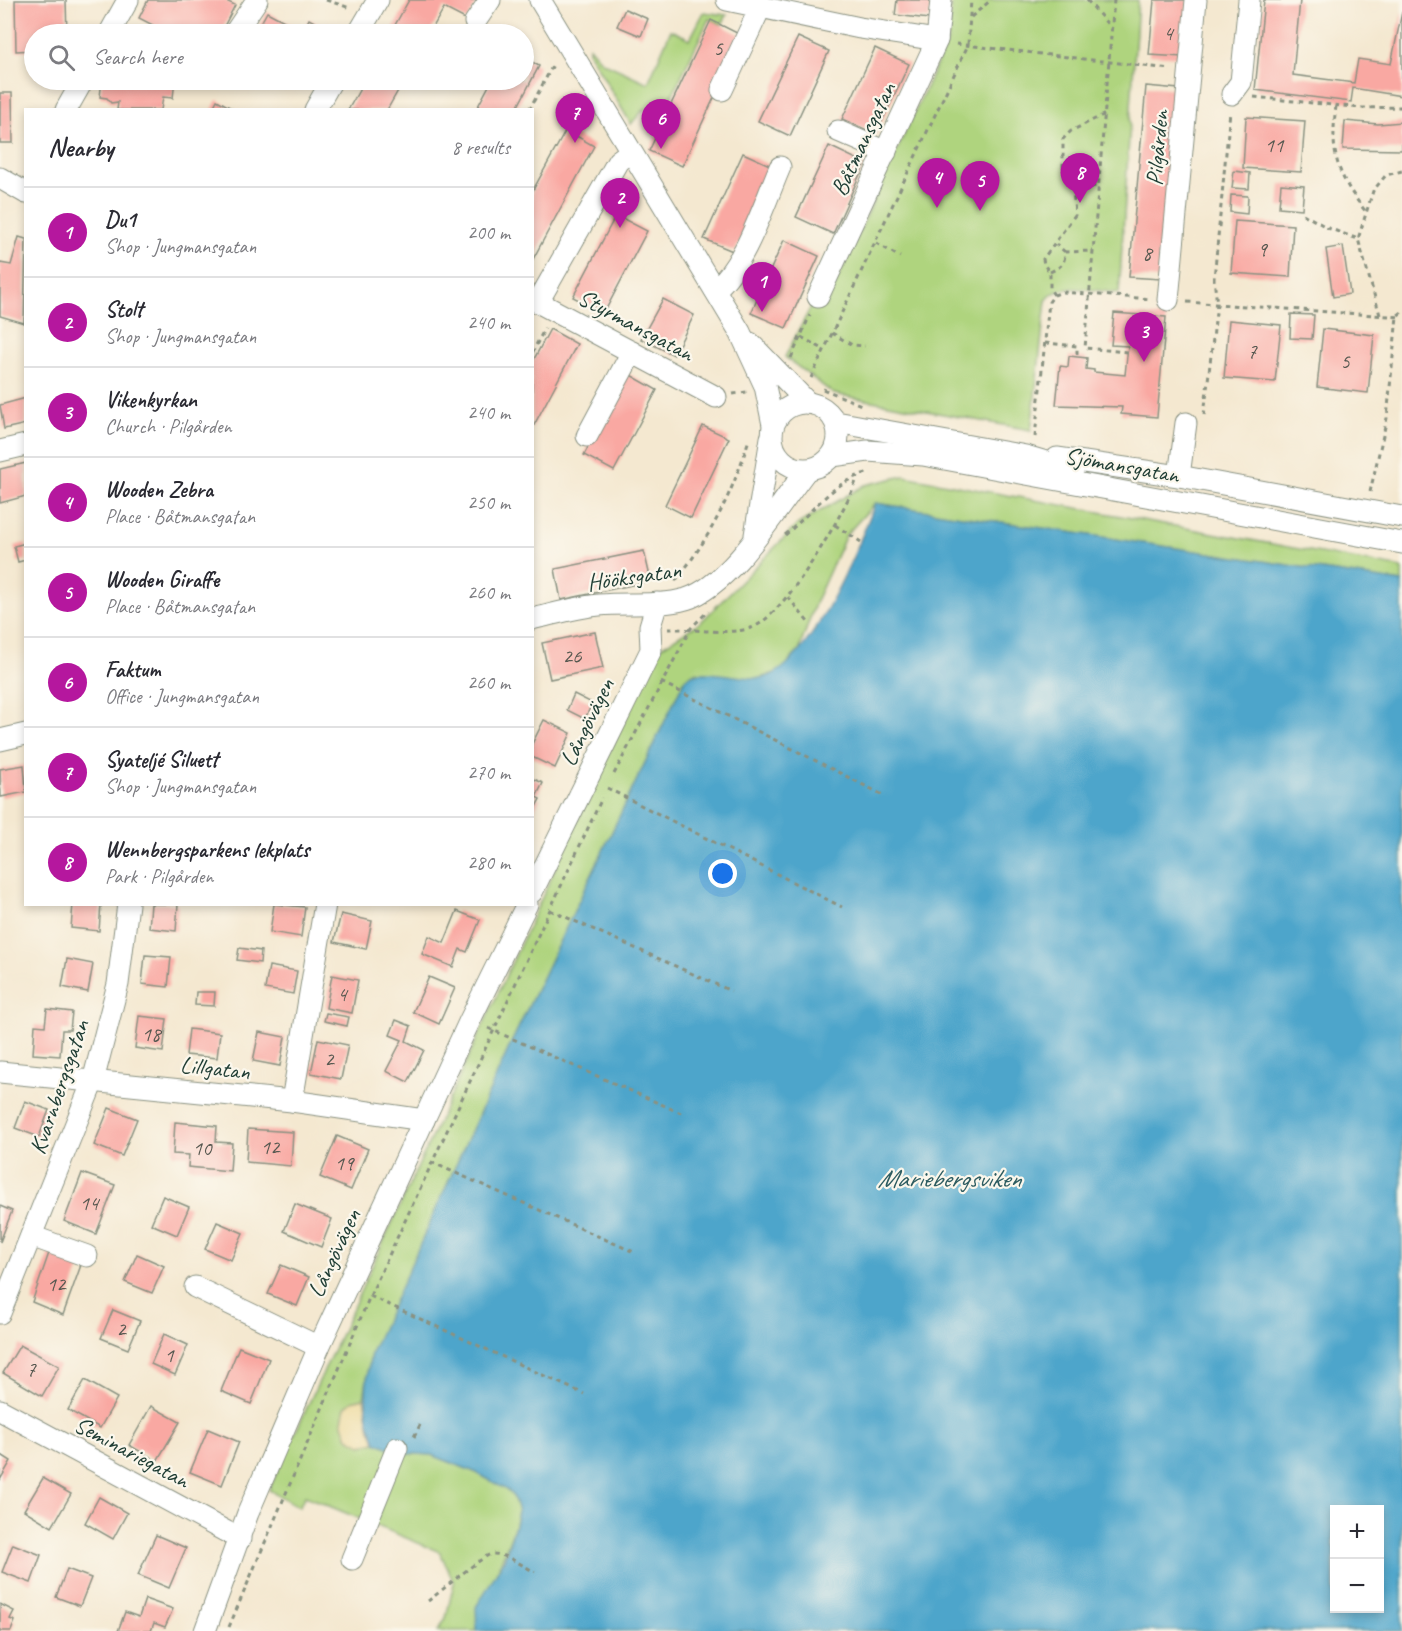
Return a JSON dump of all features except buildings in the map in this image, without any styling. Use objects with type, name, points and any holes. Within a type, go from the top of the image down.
[{"type":"street","points":[[115,24],[128,0]]},
{"type":"street","points":[[241,24],[257,0]]},
{"type":"street","points":[[475,22],[490,0]]},
{"type":"street","points":[[540,0],[740,332],[765,386],[776,453],[783,461],[806,471],[819,467],[832,456],[839,439],[836,422],[809,393],[740,332]]},
{"type":"street","points":[[727,0],[937,40]]},
{"type":"street","name":"Båtmansgatan","points":[[818,297],[937,40],[941,0]]},
{"type":"street","name":"Pilgården","points":[[1168,300],[1197,0]]},
{"type":"street","points":[[1232,94],[1241,81],[1249,0]]},
{"type":"street","points":[[364,24],[374,7]]},
{"type":"street","points":[[722,90],[760,8]]},
{"type":"street","points":[[67,108],[77,90]]},
{"type":"street","points":[[316,108],[326,90]]},
{"type":"street","points":[[838,131],[886,152]]},
{"type":"street","points":[[541,304],[618,161],[630,152]]},
{"type":"street","points":[[715,290],[724,282],[736,263],[780,166]]},
{"type":"street","points":[[0,178],[24,187]]},
{"type":"street","name":"Styrmansgatan","points":[[541,304],[716,397]]},
{"type":"street","points":[[587,436],[632,352]]},
{"type":"street","points":[[772,430],[783,410],[799,403],[809,393]]},
{"type":"street","name":"Sjömansgatan","points":[[836,422],[1030,448],[1082,460],[1402,517]]},
{"type":"street","points":[[1179,476],[1195,425]]},
{"type":"street","name":"Hööksgatan","points":[[754,537],[772,430]]},
{"type":"street","points":[[0,451],[24,445]]},
{"type":"street","name":"Sjömansgatan","points":[[1030,448],[1082,473],[1402,530]]},
{"type":"street","name":"Sjömansgatan","points":[[832,456],[868,451],[923,454],[1402,543]]},
{"type":"street","name":"Hööksgatan","points":[[534,619],[598,605],[657,603],[687,598],[713,585],[740,558],[806,471]]},
{"type":"street","name":"Långövägen","points":[[534,888],[651,650],[650,626],[657,603]]},
{"type":"street","points":[[0,740],[24,734]]},
{"type":"street","name":"Kvarnbergsgatan","points":[[0,1313],[93,1081],[118,984],[128,906]]},
{"type":"street","points":[[292,1101],[325,906]]},
{"type":"street","name":"Långövägen","points":[[206,1631],[248,1513],[319,1347],[526,906]]},
{"type":"street","name":"Lillgatan","points":[[0,1072],[292,1101],[424,1120]]},
{"type":"street","points":[[31,1236],[87,1256]]},
{"type":"street","points":[[195,1287],[319,1347]]},
{"type":"street","name":"Seminariegatan","points":[[0,1410],[240,1539]]},
{"type":"street","points":[[352,1559],[397,1448]]},
{"type":"path","points":[[326,0],[374,7]]},
{"type":"path","points":[[809,393],[823,349],[968,45],[971,0]]},
{"type":"path","points":[[969,18],[991,0]]},
{"type":"path","points":[[1087,0],[1111,28]]},
{"type":"path","points":[[1114,0],[1085,348],[1127,352]]},
{"type":"path","points":[[937,40],[1190,71]]},
{"type":"path","points":[[530,108],[555,62]]},
{"type":"path","points":[[1195,425],[1216,304],[1214,279],[1232,94],[1336,106],[1402,107]]},
{"type":"path","points":[[1336,106],[1333,131],[1334,156],[1346,186],[1366,212]]},
{"type":"path","points":[[1054,295],[1050,288],[1050,272],[1044,265],[1043,259],[1045,253],[1056,244],[1075,215],[1073,188],[1063,167],[1063,139],[1071,131],[1105,114]]},
{"type":"path","points":[[1380,315],[1358,239],[1373,191],[1386,175],[1402,171]]},
{"type":"path","points":[[1073,188],[1098,186]]},
{"type":"path","points":[[1303,214],[1328,228],[1358,239]]},
{"type":"path","points":[[875,243],[900,257]]},
{"type":"path","points":[[1056,244],[1065,252],[1092,251]]},
{"type":"path","points":[[1050,272],[1060,268],[1065,261],[1065,252]]},
{"type":"path","points":[[1030,448],[1049,302],[1054,295],[1062,292],[1402,317]]},
{"type":"path","points":[[787,367],[818,297]]},
{"type":"path","points":[[534,342],[541,304]]},
{"type":"path","points":[[1368,502],[1387,418],[1397,316],[1402,312]]},
{"type":"path","points":[[832,333],[852,345],[865,346]]},
{"type":"path","points":[[800,337],[823,349]]},
{"type":"path","points":[[1044,343],[1077,346],[1077,357]]},
{"type":"path","points":[[776,542],[804,520],[828,492],[859,475],[878,470]]},
{"type":"path","points":[[691,628],[723,632],[753,628],[788,597],[850,500],[859,475]]},
{"type":"path","points":[[657,603],[689,564],[720,513],[738,477]]},
{"type":"path","points":[[835,525],[861,542]]},
{"type":"path","points":[[788,597],[808,622]]},
{"type":"path","points":[[612,777],[691,628],[714,605]]},
{"type":"path","points":[[661,682],[884,795]]},
{"type":"path","points":[[227,1631],[370,1296],[607,788],[842,907]]},
{"type":"path","points":[[550,910],[731,991]]},
{"type":"path","points":[[494,1031],[681,1113]]},
{"type":"path","points":[[431,1162],[636,1253]]},
{"type":"path","points":[[370,1296],[584,1394]]},
{"type":"path","points":[[428,1600],[464,1575],[483,1556],[500,1555],[535,1572]]},
{"type":"green space","points":[[952,0],[1138,0],[1119,293],[1069,289],[1052,295],[1046,301],[1031,430],[834,394],[785,357],[814,301],[825,306],[948,40]]},
{"type":"green space","points":[[704,12],[727,15],[722,24],[709,19],[663,114],[644,109],[631,124],[589,53],[589,47],[602,62],[648,83],[671,30],[690,39]]},
{"type":"green space","points":[[904,476],[1402,568],[1402,582],[875,503],[846,535],[816,601],[799,650],[782,670],[758,679],[694,672],[685,679],[513,1039],[371,1353],[364,1398],[352,1401],[361,1445],[376,1442],[401,1453],[432,1455],[477,1473],[512,1492],[518,1511],[515,1525],[477,1625],[477,1631],[438,1631],[446,1618],[454,1583],[440,1552],[305,1496],[299,1507],[269,1490],[656,650],[701,622],[798,524],[865,485]]},
{"type":"sand","points":[[364,1398],[370,1430],[376,1442],[361,1445],[348,1438],[342,1421],[345,1407],[352,1401]]},
{"type":"water","name":"Mariebergsviken","points":[[875,503],[1402,582],[1402,1631],[477,1631],[476,1607],[504,1560],[515,1525],[518,1511],[512,1493],[477,1473],[432,1455],[401,1453],[376,1442],[368,1420],[366,1399],[371,1353],[513,1039],[685,679],[700,673],[760,678],[778,671],[796,655],[814,631],[845,575]]},
{"type":"place","name":"Syateljé Siluett","points":[[575,143]]},
{"type":"place","name":"Faktum","points":[[661,149]]},
{"type":"place","name":"Wennbergsparkens lekplats","points":[[1080,203]]},
{"type":"place","name":"Wooden Zebra","points":[[937,208]]},
{"type":"place","name":"Wooden Giraffe","points":[[980,211]]},
{"type":"place","name":"Stolt","points":[[620,228]]},
{"type":"place","name":"Du1","points":[[762,312]]},
{"type":"place","name":"Vikenkyrkan","points":[[1144,362]]}]
